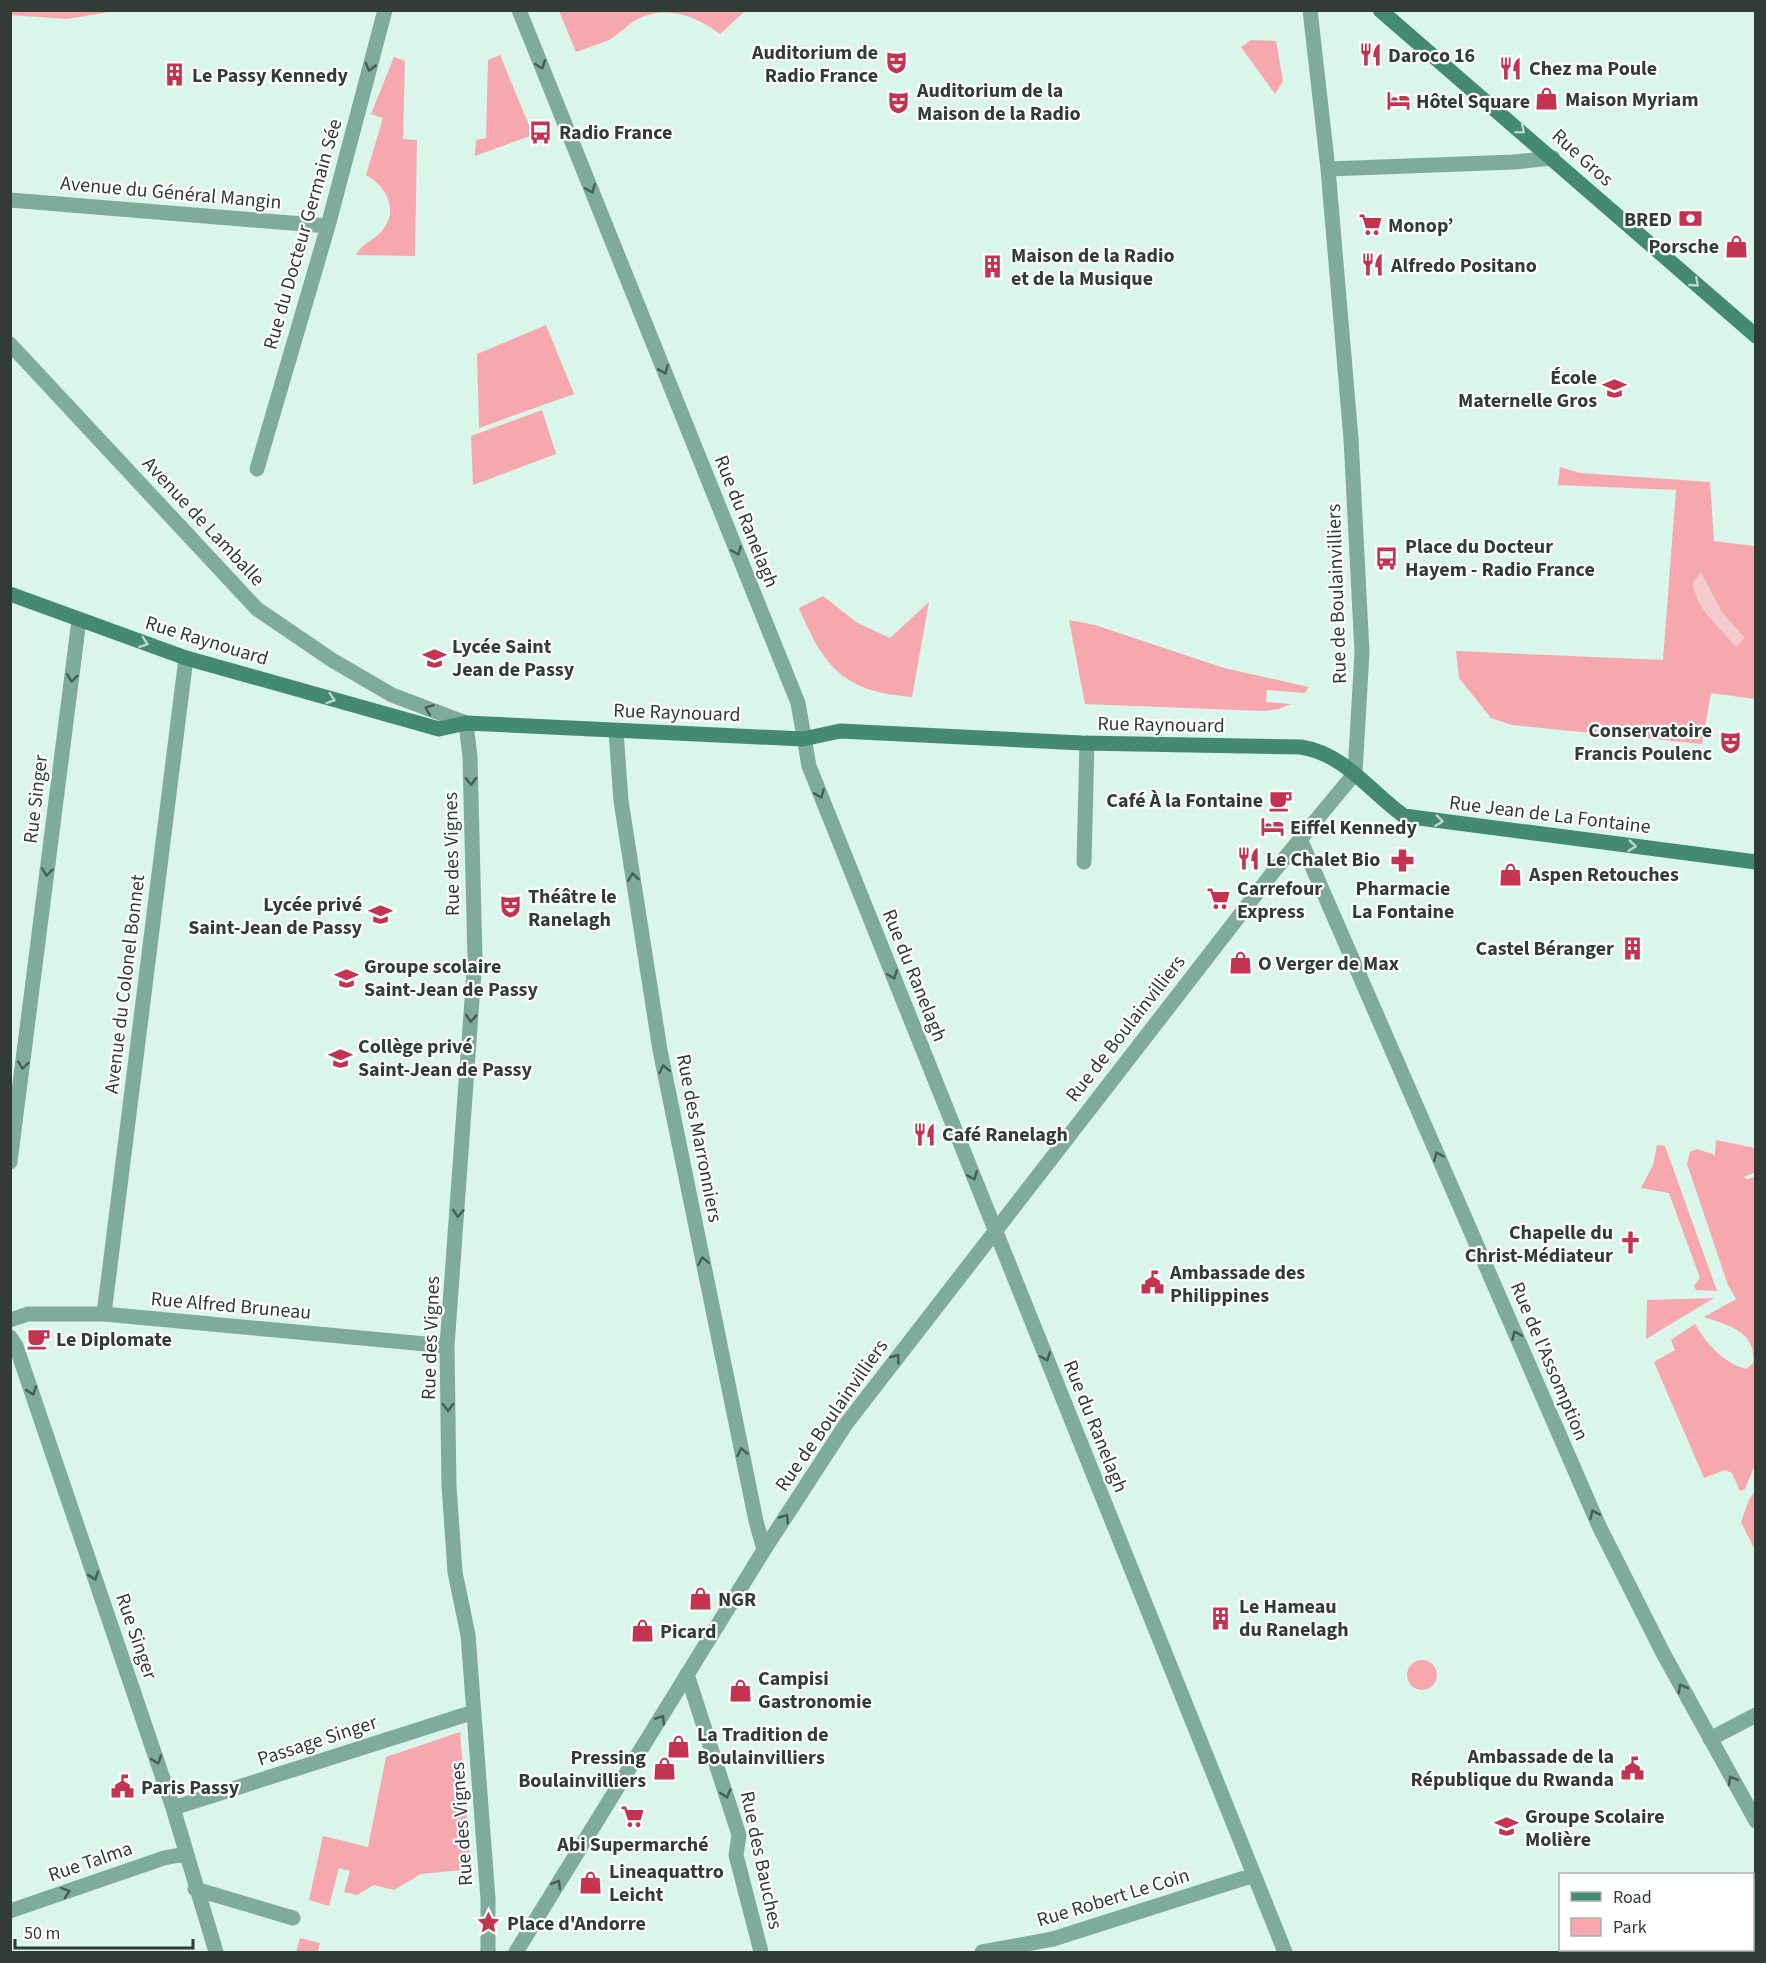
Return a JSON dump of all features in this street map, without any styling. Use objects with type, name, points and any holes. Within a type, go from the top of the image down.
[{"type":"street","name":"Rue du Docteur Germain Sée","points":[[257,469],[328,226],[385,10]]},
{"type":"street","name":"Rue du Ranelagh","points":[[519,10],[798,703],[808,766],[1285,1953]]},
{"type":"street","name":"Rue de Boulainvilliers","points":[[516,1953],[764,1550],[846,1424],[1278,866],[1355,773],[1362,652],[1351,439],[1328,170],[1310,10]]},
{"type":"street","name":"Rue Gros","points":[[1380,10],[1553,158],[1755,336]]},
{"type":"street","points":[[1328,170],[1553,158]]},
{"type":"street","name":"Avenue du Général Mangin","points":[[10,200],[328,226]]},
{"type":"street","name":"Avenue de Lamballe","points":[[10,344],[257,609],[332,660],[392,695],[466,723]]},
{"type":"street","name":"Rue Raynouard","points":[[10,594],[186,658],[439,729],[466,723],[803,739],[840,731],[1087,743],[1301,747],[1320,750],[1355,773]]},
{"type":"street","name":"Rue Singer","points":[[10,1162],[79,620]]},
{"type":"street","name":"Avenue du Colonel Bonnet","points":[[104,1314],[186,658]]},
{"type":"street","name":"Avenue de Lamballe","points":[[392,695],[409,722]]},
{"type":"street","name":"Rue des Vignes","points":[[466,723],[470,757],[474,958],[447,1346],[451,1518],[455,1572],[468,1635],[488,1899],[488,1953]]},
{"type":"street","name":"Rue des Marronniers","points":[[616,731],[621,801],[660,1050],[756,1521],[764,1550]]},
{"type":"street","points":[[1084,861],[1087,743]]},
{"type":"street","name":"Rue Jean de La Fontaine","points":[[1355,773],[1383,801],[1404,816],[1755,862]]},
{"type":"street","name":"Rue de l'Assomption","points":[[1301,841],[1599,1526],[1755,1821]]},
{"type":"street","name":"Rue Alfred Bruneau","points":[[10,1320],[28,1314],[104,1314],[447,1346]]},
{"type":"street","name":"Rue Singer","points":[[10,1336],[16,1346],[173,1808],[195,1889],[216,1953]]},
{"type":"street","name":"Rue des Bauches","points":[[687,1674],[739,1835],[736,1855],[761,1953]]},
{"type":"street","name":"Passage Singer","points":[[173,1808],[474,1712]]},
{"type":"street","points":[[1710,1739],[1755,1715]]},
{"type":"street","name":"Rue Talma","points":[[10,1911],[164,1858],[185,1854]]},
{"type":"street","name":"Rue Robert Le Coin","points":[[982,1953],[1053,1940],[1254,1875]]},
{"type":"street","points":[[195,1889],[293,1918]]},
{"type":"green space","points":[[10,11],[114,11],[67,19],[11,15]]},
{"type":"green space","points":[[559,11],[745,11],[720,34],[693,18],[683,15],[653,14],[637,19],[607,41],[576,52]]},
{"type":"green space","points":[[1251,40],[1276,41],[1283,81],[1275,94],[1241,47]]},
{"type":"green space","points":[[500,55],[533,135],[475,156],[476,140],[486,138],[488,60]]},
{"type":"green space","points":[[394,57],[405,61],[403,139],[417,140],[415,256],[356,255],[364,245],[380,233],[389,217],[389,201],[385,193],[374,180],[366,175],[383,118],[371,114]]},
{"type":"green space","points":[[546,325],[574,394],[479,428],[477,354]]},
{"type":"green space","points":[[542,410],[556,454],[473,485],[471,436]]},
{"type":"green space","points":[[1560,467],[1580,473],[1710,482],[1714,541],[1755,546],[1755,699],[1711,693],[1702,744],[1512,725],[1491,718],[1459,678],[1456,651],[1663,660],[1676,490],[1558,485]]},
{"type":"green space","points":[[823,596],[856,622],[890,638],[929,602],[912,697],[889,694],[853,682],[828,661],[808,629],[799,608]]},
{"type":"green space","points":[[1069,620],[1095,625],[1224,668],[1309,687],[1305,693],[1267,690],[1266,702],[1291,704],[1279,709],[1263,711],[1085,704]]},
{"type":"green space","points":[[1716,1140],[1755,1148],[1755,1172],[1744,1177],[1747,1179],[1755,1177],[1755,1465],[1745,1489],[1740,1491],[1732,1473],[1725,1470],[1704,1478],[1654,1362],[1675,1350],[1671,1340],[1695,1324],[1722,1357],[1746,1369],[1753,1363],[1753,1352],[1745,1336],[1731,1327],[1704,1317],[1736,1299],[1728,1285],[1687,1164],[1690,1152],[1697,1149],[1715,1155]]},
{"type":"green space","points":[[1657,1145],[1665,1146],[1717,1291],[1696,1290],[1694,1286],[1700,1278],[1669,1193],[1641,1188],[1653,1165]]},
{"type":"green space","points":[[1714,1298],[1646,1339],[1647,1300]]},
{"type":"green space","points":[[1755,1491],[1755,1550],[1741,1522]]},
{"type":"green space","points":[[1422,1660],[1433,1664],[1437,1675],[1433,1686],[1422,1690],[1411,1686],[1407,1675],[1411,1664]]},
{"type":"green space","points":[[460,1732],[471,1869],[421,1874],[394,1890],[374,1885],[357,1895],[344,1892],[350,1871],[339,1868],[329,1906],[309,1900],[323,1836],[368,1847],[386,1757]]},
{"type":"green space","points":[[300,1938],[320,1943],[318,1951],[323,1952],[296,1952]]},
{"type":"shaded area","points":[[1701,572],[1722,612],[1745,638],[1736,647],[1709,617],[1698,600],[1693,582]]},
{"type":"place","name":"Daroco 16","points":[[1370,55]]},
{"type":"place","name":"Auditorium de Radio France","points":[[896,63]]},
{"type":"place","name":"Chez ma Poule","points":[[1511,68]]},
{"type":"place","name":"Le Passy Kennedy","points":[[174,75]]},
{"type":"place","name":"Maison Myriam","points":[[1547,99]]},
{"type":"place","name":"Hôtel Square","points":[[1398,101]]},
{"type":"place","name":"Auditorium de la Maison de la Radio","points":[[899,102]]},
{"type":"place","name":"Radio France","points":[[541,132]]},
{"type":"place","name":"BRED","points":[[1690,219]]},
{"type":"place","name":"Monop’","points":[[1370,225]]},
{"type":"place","name":"Porsche","points":[[1737,246]]},
{"type":"place","name":"Alfredo Positano","points":[[1373,265]]},
{"type":"place","name":"Maison de la Radio et de la Musique","points":[[993,266]]},
{"type":"place","name":"École Maternelle Gros","points":[[1615,388]]},
{"type":"place","name":"Place du Docteur Hayem - Radio France","points":[[1387,558]]},
{"type":"place","name":"Lycée Saint Jean de Passy","points":[[434,658]]},
{"type":"place","name":"Conservatoire Francis Poulenc","points":[[1730,742]]},
{"type":"place","name":"Café À la Fontaine","points":[[1281,800]]},
{"type":"place","name":"Eiffel Kennedy","points":[[1272,827]]},
{"type":"place","name":"Le Chalet Bio","points":[[1248,859]]},
{"type":"place","name":"Pharmacie La Fontaine","points":[[1403,861]]},
{"type":"place","name":"Aspen Retouches","points":[[1511,874]]},
{"type":"place","name":"Carrefour Express","points":[[1219,899]]},
{"type":"place","name":"Théâtre le Ranelagh","points":[[510,907]]},
{"type":"place","name":"Lycée privé Saint-Jean de Passy","points":[[380,915]]},
{"type":"place","name":"Castel Béranger","points":[[1632,948]]},
{"type":"place","name":"O Verger de Max","points":[[1240,963]]},
{"type":"place","name":"Groupe scolaire Saint-Jean de Passy","points":[[346,978]]},
{"type":"place","name":"Collège privé Saint-Jean de Passy","points":[[340,1058]]},
{"type":"place","name":"Café Ranelagh","points":[[924,1134]]},
{"type":"place","name":"Chapelle du Christ-Médiateur","points":[[1631,1243]]},
{"type":"place","name":"Ambassade des Philippines","points":[[1152,1283]]},
{"type":"place","name":"Le Diplomate","points":[[38,1339]]},
{"type":"place","name":"NGR","points":[[700,1599]]},
{"type":"place","name":"Le Hameau du Ranelagh","points":[[1221,1618]]},
{"type":"place","name":"Picard","points":[[642,1631]]},
{"type":"place","name":"Campisi Gastronomie","points":[[740,1690]]},
{"type":"place","name":"La Tradition de Boulainvilliers","points":[[679,1746]]},
{"type":"place","name":"Ambassade de la République du Rwanda","points":[[1632,1768]]},
{"type":"place","name":"Pressing Boulainvilliers","points":[[664,1769]]},
{"type":"place","name":"Paris Passy","points":[[123,1787]]},
{"type":"place","name":"Abi Supermarché","points":[[633,1816]]},
{"type":"place","name":"Groupe Scolaire Molière","points":[[1507,1827]]},
{"type":"place","name":"Lineaquattro Leicht","points":[[591,1883]]},
{"type":"place","name":"Place d'Andorre","points":[[489,1923]]}]
